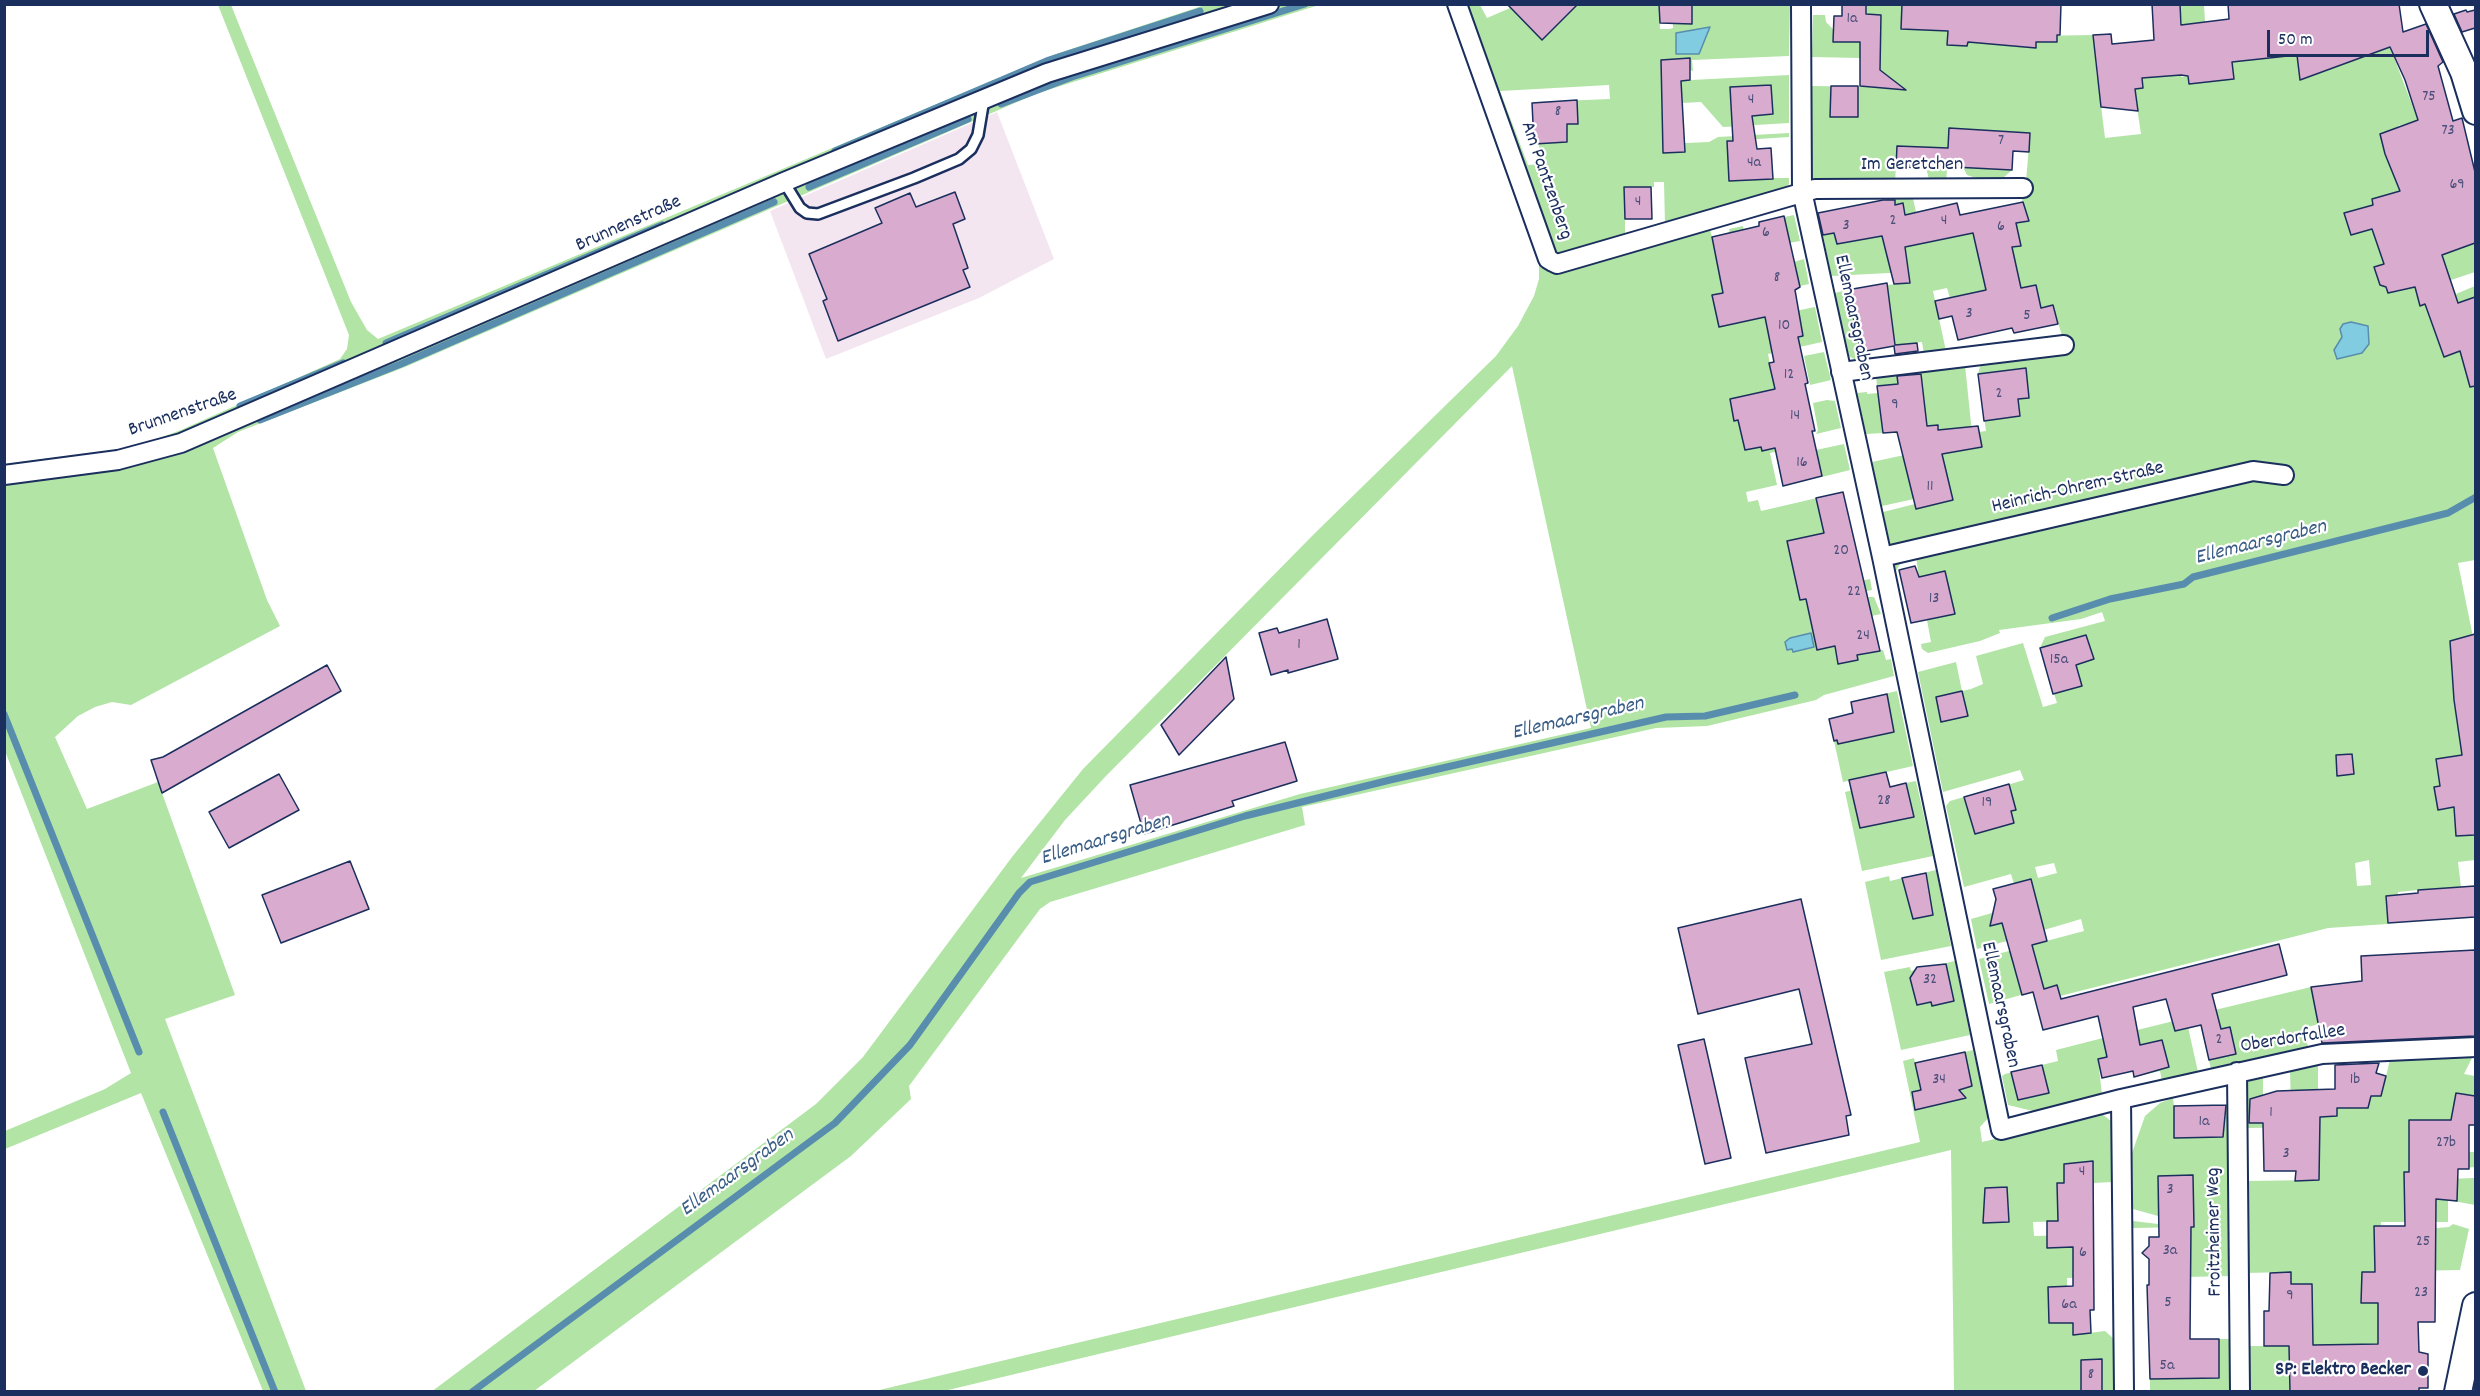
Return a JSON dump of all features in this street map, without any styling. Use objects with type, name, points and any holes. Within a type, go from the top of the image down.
[{"type":"street","name":"Brunnenstraße","points":[[4,475],[118,460],[181,443],[784,182],[1047,73],[1269,4]]},
{"type":"street","name":"Am Pantzenberg","points":[[1457,4],[1548,259],[1552,262],[1557,264],[1802,191]]},
{"type":"street","name":"Ellemaarsgraben","points":[[1802,4],[1802,191],[1882,557],[2001,1130]]},
{"type":"street","points":[[2433,4],[2464,72],[2475,111]]},
{"type":"street","name":"Im Geretchen","points":[[1802,191],[2023,188]]},
{"type":"street","points":[[1841,372],[2064,345]]},
{"type":"street","name":"Heinrich-Ohrem-Straße","points":[[1882,557],[2253,471],[2284,475]]},
{"type":"street","name":"Oberdorfallee","points":[[2001,1130],[2237,1072],[2322,1054],[2475,1047]]},
{"type":"street","name":"Froitzheimer Weg","points":[[2237,1072],[2240,1392]]},
{"type":"street","points":[[2121,1100],[2124,1392]]},
{"type":"street","points":[[2458,1392],[2475,1306]]},
{"type":"lane","points":[[784,182],[800,208],[807,213],[818,214],[914,178],[959,159],[971,149],[978,135],[984,99]]},
{"type":"shaded area","points":[[997,112],[1054,259],[979,298],[826,359],[770,211]]},
{"type":"green space","points":[[218,5],[231,5],[351,302],[367,330],[378,339],[1056,54],[1205,5],[1319,5],[1038,93],[405,367],[238,432],[213,448],[267,600],[280,626],[131,705],[112,702],[95,707],[78,716],[55,737],[87,809],[158,782],[235,995],[165,1019],[306,1391],[263,1391],[141,1093],[5,1149],[5,1131],[105,1089],[131,1073],[5,751],[5,464],[136,447],[181,430],[340,359],[347,349],[349,335]]},
{"type":"green space","points":[[1449,5],[1480,5],[1487,18],[1510,8],[1507,5],[1659,5],[1660,29],[1669,29],[1673,28],[1672,5],[1790,5],[1789,56],[1692,60],[1693,71],[1690,70],[1672,81],[1789,75],[1789,123],[1723,127],[1701,102],[1663,104],[1664,144],[1709,142],[1718,137],[1789,133],[1789,137],[1727,141],[1728,151],[1771,148],[1773,178],[1789,178],[1789,184],[1785,189],[1665,225],[1664,182],[1654,182],[1654,187],[1651,187],[1652,219],[1625,219],[1625,236],[1709,225],[1714,245],[1731,242],[1729,229],[1743,226],[1748,252],[1726,303],[1731,324],[1815,307],[1822,342],[1768,354],[1775,389],[1739,397],[1785,446],[1814,440],[1814,443],[1770,453],[1777,485],[1746,492],[1748,502],[1758,500],[1761,511],[1843,492],[1848,518],[1838,586],[1870,579],[1872,590],[1867,591],[1868,597],[1874,597],[1881,614],[1813,628],[1832,634],[1875,625],[1880,650],[1883,650],[1886,660],[1891,659],[1894,676],[1824,695],[1816,700],[1707,726],[1656,728],[1302,807],[1305,825],[1050,902],[1040,909],[909,1086],[911,1099],[851,1156],[534,1391],[431,1392],[816,1104],[863,1057],[1012,857],[1083,769],[1314,534],[1496,356],[1518,326],[1534,296],[1539,279],[1539,259]],"holes":[[[1609,85],[1610,99],[1537,102],[1540,164],[1528,165],[1500,91]],[[1512,366],[1591,728],[1300,794],[1021,878],[1065,820],[1105,777]]]},
{"type":"green space","points":[[1866,5],[1902,5],[1901,29],[2037,36],[2093,35],[2097,78],[2108,77],[2109,91],[2142,88],[2142,78],[2155,77],[2155,73],[2181,70],[2181,77],[2188,76],[2189,84],[2233,79],[2232,62],[2297,55],[2301,80],[2390,47],[2416,115],[2439,114],[2398,126],[2412,187],[2372,199],[2373,205],[2345,213],[2351,235],[2405,219],[2385,255],[2396,292],[2415,287],[2416,291],[2433,258],[2475,243],[2475,272],[2451,280],[2456,294],[2475,286],[2475,315],[2434,330],[2444,357],[2460,351],[2468,374],[2476,372],[2475,560],[2458,563],[2474,642],[2450,642],[2452,680],[2473,679],[2475,684],[2475,698],[2470,699],[2471,715],[2475,715],[2475,782],[2434,790],[2437,802],[2475,795],[2475,860],[2458,862],[2462,896],[2419,901],[2418,890],[2398,892],[2398,895],[2386,896],[2388,924],[2328,928],[2060,996],[2056,985],[1989,1004],[1979,959],[2084,931],[2081,919],[2044,930],[2037,901],[2021,882],[2014,884],[2011,874],[1964,887],[1946,806],[1950,801],[1964,797],[1975,834],[2014,823],[2004,786],[2024,780],[2020,770],[1943,792],[1918,672],[1956,662],[1962,691],[1971,689],[1983,684],[1976,656],[2023,643],[2043,707],[2057,703],[2040,648],[2045,637],[2105,621],[2102,612],[2081,619],[1999,630],[2000,633],[1980,641],[1928,653],[1922,649],[1921,644],[1931,642],[1927,620],[1955,614],[1945,572],[1919,577],[1916,557],[1903,559],[1896,571],[1883,512],[1915,504],[1917,509],[1953,500],[1942,454],[1982,447],[1979,432],[1986,431],[1978,374],[1981,363],[2067,353],[2053,305],[2041,307],[2036,285],[2006,292],[1995,311],[1950,298],[1947,288],[1933,291],[1946,351],[1924,354],[1922,342],[1895,345],[1887,285],[1909,283],[1908,272],[1831,276],[1823,235],[1834,233],[1837,244],[1862,239],[1889,206],[1885,194],[1912,194],[1916,212],[1957,203],[1964,233],[1973,231],[1990,252],[2021,246],[2016,223],[2029,221],[2020,193],[2026,182],[2030,133],[1950,128],[1946,183],[1930,183],[1926,168],[1934,168],[1935,148],[1897,146],[1895,184],[1818,184],[1812,179],[1812,86],[1878,87],[1860,58],[1812,57],[1813,15],[1825,15],[1826,22],[1833,29],[1833,42],[1854,42],[1870,15],[1866,14]],"holes":[[[2135,94],[2141,134],[2105,138],[2100,98]],[[2369,860],[2371,885],[2357,886],[2355,863]],[[2054,863],[2057,873],[2038,878],[2035,867]]]},
{"type":"green space","points":[[2180,5],[2204,5],[2205,22],[2182,25]]},
{"type":"green space","points":[[1963,167],[2012,170],[2003,178],[1979,179],[1967,175]]},
{"type":"green space","points":[[1794,215],[1800,241],[1789,243],[1784,217]]},
{"type":"green space","points":[[1804,259],[1809,284],[1800,286],[1795,264],[1790,263]]},
{"type":"green space","points":[[1847,290],[1861,352],[1857,361],[1849,356],[1835,293]]},
{"type":"green space","points":[[1824,352],[1831,380],[1810,385],[1804,356]]},
{"type":"green space","points":[[1965,365],[1972,433],[1939,437],[1938,425],[1912,428],[1909,402],[1924,400],[1922,382],[1877,386],[1876,375]]},
{"type":"green space","points":[[1867,392],[1867,394],[1878,393],[1883,433],[1866,434],[1857,393]]},
{"type":"green space","points":[[1835,401],[1841,428],[1816,434],[1818,430],[1813,403]]},
{"type":"green space","points":[[1844,444],[1850,470],[1822,477],[1816,450]]},
{"type":"green space","points":[[1909,454],[1914,499],[1882,506],[1872,462]]},
{"type":"green space","points":[[1897,691],[1913,766],[1843,782],[1834,741],[1858,735],[1851,702]]},
{"type":"green space","points":[[1916,781],[1933,856],[1862,871],[1845,792],[1871,786],[1872,790]]},
{"type":"green space","points":[[1936,870],[1951,946],[1881,960],[1865,882],[1889,876],[1890,881]]},
{"type":"green space","points":[[1999,911],[2007,941],[1977,949],[1971,919]]},
{"type":"green space","points":[[1955,961],[1970,1035],[1901,1050],[1884,972],[1910,967],[1911,971]]},
{"type":"green space","points":[[2311,987],[2319,1024],[2304,1028],[2308,1047],[2211,1069],[2198,1014]]},
{"type":"green space","points":[[2186,1018],[2198,1072],[2162,1081],[2160,1071],[2134,1077],[2125,1033]]},
{"type":"green space","points":[[2103,1038],[2107,1057],[2098,1059],[2102,1095],[2033,1111],[2008,1105],[2002,1076],[2058,1061],[2056,1050]]},
{"type":"green space","points":[[1973,1050],[1989,1117],[1980,1127],[1982,1142],[2102,1114],[2111,1121],[2112,1182],[2094,1183],[2094,1199],[2072,1199],[2072,1221],[2033,1222],[2034,1236],[2072,1235],[2073,1231],[2094,1231],[2094,1277],[2067,1278],[2067,1287],[2094,1287],[2094,1310],[2090,1311],[2091,1323],[2073,1323],[2073,1335],[2105,1331],[2114,1339],[2115,1391],[1954,1391],[1951,1150],[944,1391],[871,1392],[1920,1142],[1903,1061],[1914,1058],[1926,1108],[1939,1104],[1937,1094],[1965,1052]]},
{"type":"green space","points":[[2473,1056],[2464,1074],[2475,1076],[2475,1125],[2409,1126],[2409,1153],[2475,1152],[2475,1167],[2446,1169],[2446,1179],[2475,1178],[2475,1205],[2448,1200],[2448,1222],[2381,1222],[2381,1233],[2449,1227],[2453,1224],[2469,1229],[2460,1270],[2362,1272],[2361,1302],[2380,1303],[2394,1344],[2290,1390],[2247,1391],[2247,1346],[2296,1346],[2312,1336],[2312,1284],[2291,1284],[2290,1272],[2245,1273],[2245,1181],[2318,1180],[2309,1139],[2320,1138],[2320,1127],[2244,1128],[2245,1086],[2251,1079],[2263,1076],[2263,1099],[2291,1106],[2290,1069],[2318,1063],[2318,1116],[2337,1116],[2337,1108],[2368,1108],[2372,1092],[2382,1094],[2390,1059]]},
{"type":"green space","points":[[2173,1098],[2174,1106],[2221,1105],[2221,1109],[2230,1103],[2233,1276],[2184,1277],[2188,1227],[2133,1228],[2133,1221],[2158,1224],[2158,1216],[2133,1209],[2132,1153],[2145,1116],[2160,1103]]},
{"type":"green space","points":[[2172,1339],[2233,1339],[2234,1391],[2150,1391],[2150,1349]]},
{"type":"water","points":[[1710,27],[1699,54],[1676,54],[1676,33]]},
{"type":"water","points":[[2351,322],[2368,326],[2369,344],[2362,353],[2337,359],[2334,350],[2342,337],[2340,329],[2343,324]]},
{"type":"water","points":[[1811,633],[1814,647],[1793,652],[1792,649],[1787,650],[1785,642],[1790,638]]},
{"type":"building","points":[[1507,4],[1578,4],[1542,40]]},
{"type":"building","points":[[1659,4],[1692,4],[1692,24],[1660,23]]},
{"type":"building","points":[[1842,4],[1866,4],[1866,14],[1881,15],[1880,70],[1906,90],[1860,86],[1860,42],[1833,42],[1834,16],[1842,16]]},
{"type":"building","points":[[1902,4],[2061,4],[2060,35],[2057,35],[2057,42],[2036,42],[2036,48],[1968,42],[1967,46],[1947,45],[1948,31],[1901,29]]},
{"type":"building","points":[[2152,4],[2180,4],[2181,25],[2229,19],[2228,4],[2399,4],[2403,32],[2426,24],[2443,62],[2438,66],[2453,121],[2462,118],[2475,172],[2475,243],[2442,255],[2458,303],[2475,297],[2475,386],[2470,387],[2460,351],[2444,357],[2425,304],[2420,306],[2415,287],[2388,293],[2386,287],[2380,285],[2374,267],[2384,264],[2372,229],[2351,235],[2344,213],[2373,205],[2372,199],[2400,191],[2385,154],[2380,134],[2418,120],[2405,80],[2390,47],[2300,80],[2297,55],[2232,62],[2234,79],[2189,84],[2188,76],[2181,75],[2142,78],[2143,88],[2135,89],[2138,111],[2101,107],[2093,35],[2111,34],[2112,44],[2154,40]]},
{"type":"building","points":[[2466,10],[2467,12],[2475,10],[2475,28],[2462,32],[2454,14]]},
{"type":"building","points":[[1690,58],[1690,80],[1681,81],[1685,152],[1663,153],[1661,60]]},
{"type":"building","points":[[1771,85],[1773,114],[1752,116],[1757,149],[1771,148],[1773,179],[1729,181],[1727,141],[1733,141],[1730,87]]},
{"type":"building","points":[[1831,86],[1858,86],[1858,117],[1830,117]]},
{"type":"building","points":[[1577,100],[1578,124],[1567,124],[1567,142],[1534,144],[1532,103]]},
{"type":"building","points":[[1949,128],[2030,133],[2029,152],[2013,151],[2012,170],[1934,166],[1934,168],[1896,167],[1897,146],[1948,148]]},
{"type":"building","points":[[1624,187],[1651,187],[1652,219],[1625,219]]},
{"type":"building","points":[[955,192],[965,219],[953,224],[968,268],[963,270],[970,287],[838,341],[823,301],[827,299],[809,254],[882,223],[875,208],[910,193],[916,207]]},
{"type":"building","points":[[1883,200],[1895,200],[1895,205],[1903,203],[1905,215],[1957,203],[1960,215],[2023,202],[2029,221],[2016,223],[2021,246],[2012,247],[2021,288],[2036,285],[2041,308],[2053,305],[2058,324],[2014,333],[2012,328],[1958,340],[1952,316],[1939,319],[1935,301],[1986,290],[1973,233],[1905,247],[1910,283],[1894,284],[1882,236],[1837,244],[1834,233],[1823,235],[1818,213]]},
{"type":"building","points":[[1784,216],[1800,287],[1795,290],[1803,336],[1798,337],[1808,383],[1805,384],[1815,431],[1812,431],[1822,476],[1783,486],[1775,448],[1762,451],[1761,447],[1745,450],[1738,420],[1734,421],[1730,399],[1775,389],[1769,363],[1774,362],[1765,317],[1719,327],[1712,295],[1723,293],[1712,237],[1759,226],[1759,222]]},
{"type":"building","points":[[1887,283],[1895,345],[1917,343],[1918,351],[1895,354],[1894,346],[1861,352],[1847,290]]},
{"type":"building","points":[[2026,368],[2029,398],[2018,399],[2020,416],[1984,421],[1978,374]]},
{"type":"building","points":[[1921,374],[1927,426],[1938,425],[1938,430],[1978,426],[1982,447],[1942,454],[1953,500],[1916,509],[1897,432],[1883,433],[1877,386],[1898,384],[1897,376]]},
{"type":"building","points":[[1843,492],[1880,651],[1857,655],[1858,660],[1838,664],[1835,646],[1817,650],[1806,599],[1800,600],[1787,541],[1824,533],[1816,498]]},
{"type":"building","points":[[1915,566],[1919,577],[1945,571],[1955,614],[1911,623],[1899,570]]},
{"type":"building","points":[[1327,619],[1338,659],[1288,673],[1288,670],[1271,675],[1259,633],[1277,628],[1279,633]]},
{"type":"building","points":[[2475,634],[2475,835],[2456,836],[2454,807],[2438,810],[2434,787],[2440,786],[2436,759],[2462,755],[2454,700],[2450,641]]},
{"type":"building","points":[[2086,635],[2094,659],[2076,665],[2082,686],[2053,694],[2040,648]]},
{"type":"building","points":[[1226,657],[1234,699],[1179,755],[1161,725]]},
{"type":"building","points":[[327,665],[341,691],[162,793],[151,760],[163,757]]},
{"type":"building","points":[[1962,691],[1968,716],[1941,722],[1936,697]]},
{"type":"building","points":[[1887,694],[1894,732],[1838,744],[1837,740],[1834,741],[1829,719],[1853,713],[1851,702]]},
{"type":"building","points":[[1285,742],[1297,781],[1232,801],[1234,806],[1144,834],[1130,785]]},
{"type":"building","points":[[2352,754],[2354,774],[2337,776],[2336,755]]},
{"type":"building","points":[[1886,772],[1890,787],[1906,783],[1914,817],[1860,828],[1849,780]]},
{"type":"building","points":[[279,774],[299,810],[229,848],[209,812]]},
{"type":"building","points":[[2009,784],[2016,810],[2011,811],[2014,823],[1975,834],[1964,797]]},
{"type":"building","points":[[350,861],[369,909],[281,943],[262,895]]},
{"type":"building","points":[[1926,873],[1933,915],[1913,919],[1902,878]]},
{"type":"building","points":[[2031,879],[2047,941],[2032,945],[2044,989],[2057,985],[2061,999],[2279,944],[2287,975],[2212,994],[2221,1029],[2230,1027],[2236,1054],[2209,1060],[2201,1025],[2175,1031],[2166,999],[2133,1007],[2140,1045],[2162,1040],[2169,1067],[2134,1077],[2133,1071],[2102,1078],[2098,1059],[2107,1057],[2098,1016],[2043,1030],[2033,992],[2022,995],[2002,923],[1990,926],[1996,899],[1993,889]]},
{"type":"building","points":[[2475,886],[2475,917],[2388,923],[2386,896],[2418,893],[2418,890]]},
{"type":"building","points":[[1801,899],[1851,1115],[1846,1116],[1849,1135],[1766,1153],[1745,1058],[1812,1044],[1799,989],[1698,1014],[1678,928]]},
{"type":"building","points":[[2475,950],[2475,1036],[2322,1043],[2311,987],[2362,981],[2361,956]]},
{"type":"building","points":[[1946,964],[1954,1001],[1932,1006],[1931,1002],[1917,1005],[1910,978],[1917,967]]},
{"type":"building","points":[[1704,1039],[1731,1158],[1705,1164],[1678,1045]]},
{"type":"building","points":[[1965,1052],[1972,1086],[1959,1090],[1966,1098],[1915,1110],[1912,1092],[1921,1090],[1915,1063]]},
{"type":"building","points":[[2379,1063],[2376,1073],[2386,1076],[2381,1096],[2371,1096],[2368,1108],[2337,1108],[2337,1116],[2320,1117],[2319,1180],[2295,1181],[2296,1171],[2264,1171],[2263,1123],[2249,1123],[2250,1099],[2277,1091],[2335,1089],[2335,1065]]},
{"type":"building","points":[[2042,1065],[2049,1093],[2018,1100],[2011,1072]]},
{"type":"building","points":[[2456,1093],[2475,1096],[2475,1125],[2469,1125],[2469,1169],[2458,1169],[2457,1201],[2436,1199],[2435,1322],[2418,1322],[2419,1352],[2428,1354],[2428,1388],[2419,1388],[2419,1392],[2290,1392],[2289,1346],[2264,1346],[2264,1311],[2269,1311],[2270,1273],[2291,1272],[2291,1284],[2312,1284],[2313,1345],[2378,1344],[2378,1303],[2361,1303],[2362,1272],[2375,1272],[2374,1226],[2405,1226],[2404,1172],[2409,1172],[2409,1120],[2451,1120]]},
{"type":"building","points":[[2226,1105],[2223,1137],[2174,1138],[2174,1106]]},
{"type":"building","points":[[2093,1161],[2094,1310],[2090,1310],[2091,1333],[2073,1335],[2073,1323],[2049,1323],[2048,1287],[2073,1286],[2073,1247],[2047,1248],[2047,1221],[2058,1221],[2057,1183],[2064,1183],[2064,1164]]},
{"type":"building","points":[[2193,1175],[2194,1227],[2191,1227],[2190,1339],[2219,1339],[2219,1378],[2150,1379],[2147,1285],[2149,1285],[2149,1259],[2142,1253],[2149,1246],[2149,1237],[2159,1237],[2158,1176]]},
{"type":"building","points":[[2007,1187],[2009,1222],[1983,1223],[1985,1188]]},
{"type":"building","points":[[2102,1359],[2102,1392],[2081,1392],[2081,1360]]},
{"type":"waterway","points":[[1001,104],[1072,77],[1305,4]]},
{"type":"waterway","points":[[835,151],[1049,60],[1200,11]]},
{"type":"waterway","points":[[809,187],[968,119]]},
{"type":"waterway","points":[[260,420],[401,364],[774,202]]},
{"type":"waterway","points":[[386,343],[662,225]]},
{"type":"waterway","points":[[240,406],[343,363]]},
{"type":"waterway","name":"Ellemaarsgraben","points":[[2052,618],[2110,599],[2184,584],[2193,577],[2448,513],[2476,497]]},
{"type":"waterway","name":"Ellemaarsgraben","points":[[472,1392],[835,1123],[910,1045],[1019,893],[1030,882],[1245,816],[1390,780],[1666,717],[1705,716],[1795,695]]},
{"type":"waterway","points":[[4,714],[139,1052]]},
{"type":"waterway","points":[[163,1112],[275,1392]]},
{"type":"place","name":"SP: Elektro Becker","points":[[2423,1371]]}]
